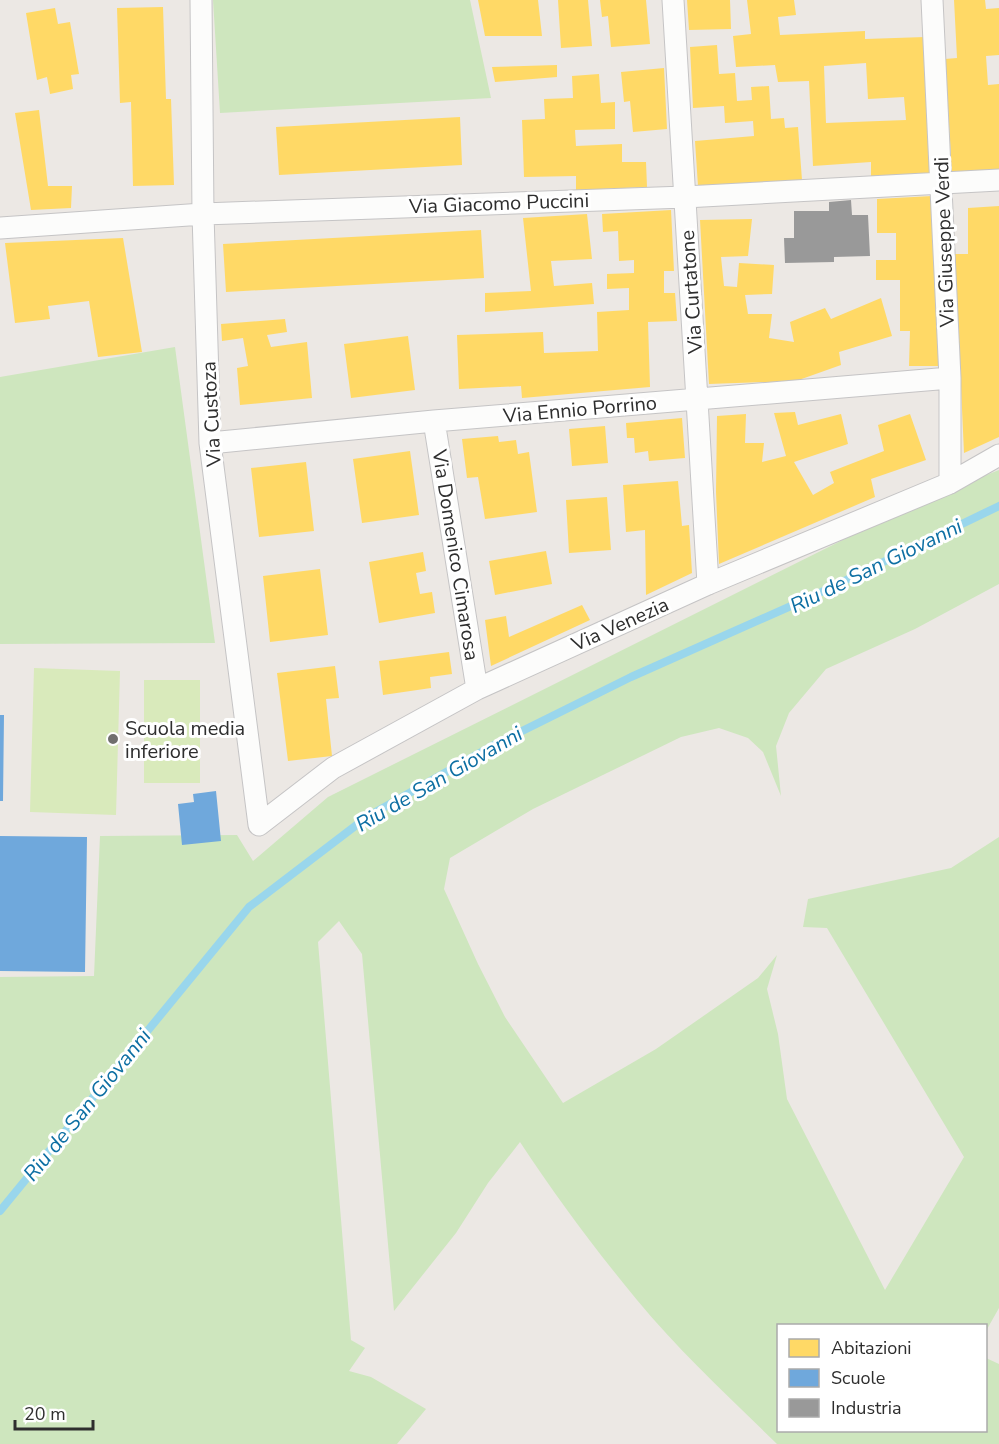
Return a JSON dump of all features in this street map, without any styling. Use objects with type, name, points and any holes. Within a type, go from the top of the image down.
[{"type":"street","name":"Via Custoza","points":[[201,0],[202,214],[210,443],[259,825]]},
{"type":"street","name":"Via Curtatone","points":[[673,0],[708,584]]},
{"type":"street","name":"Via Giuseppe Verdi","points":[[932,0],[950,378],[950,483]]},
{"type":"street","name":"Via Giacomo Puccini","points":[[0,228],[202,214],[685,197],[999,180]]},
{"type":"street","name":"Via Ennio Porrino","points":[[210,443],[434,421],[950,378]]},
{"type":"street","name":"Via Domenico Cimarosa","points":[[434,421],[477,689]]},
{"type":"street","name":"Via Venezia","points":[[259,825],[333,768],[477,689],[708,584],[950,483],[999,455]]},
{"type":"green space","points":[[213,0],[470,0],[491,98],[220,113]]},
{"type":"green space","points":[[175,347],[215,643],[0,644],[0,377]]},
{"type":"green space","points":[[999,470],[999,584],[915,629],[826,669],[789,713],[776,746],[781,796],[763,752],[748,738],[719,728],[681,737],[533,809],[450,858],[444,889],[505,1017],[563,1103],[656,1049],[758,978],[777,955],[767,989],[778,1034],[787,1099],[885,1290],[964,1157],[827,928],[803,927],[808,899],[951,868],[999,837],[999,1308],[987,1329],[987,1324],[777,1324],[777,1432],[987,1432],[987,1358],[999,1364],[999,1444],[777,1444],[687,1356],[653,1319],[606,1262],[520,1142],[488,1183],[456,1233],[394,1311],[362,954],[339,921],[318,942],[351,1340],[365,1348],[349,1371],[371,1377],[426,1409],[397,1444],[0,1444],[0,977],[94,976],[100,836],[237,835],[253,861],[328,797],[919,502]]},
{"type":"green space","points":[[34,668],[120,671],[116,815],[30,812]]},
{"type":"green space","points":[[144,680],[200,680],[200,783],[144,783]]},
{"type":"building: Abitazioni","points":[[478,0],[538,0],[542,36],[485,36]]},
{"type":"building: Abitazioni","points":[[558,0],[588,0],[592,46],[561,48]]},
{"type":"building: Abitazioni","points":[[600,0],[646,0],[650,44],[611,47],[608,16],[602,17]]},
{"type":"building: Abitazioni","points":[[687,0],[730,0],[731,29],[689,30]]},
{"type":"building: Abitazioni","points":[[747,0],[794,0],[796,15],[778,17],[780,35],[865,31],[865,39],[925,37],[931,174],[871,177],[871,162],[813,166],[809,81],[778,82],[775,65],[736,67],[733,36],[751,34]],"holes":[[[866,63],[868,99],[904,97],[906,120],[826,123],[824,66]]]},
{"type":"building: Abitazioni","points":[[954,0],[985,0],[986,9],[999,8],[999,55],[986,56],[988,85],[999,84],[999,170],[952,173],[945,59],[957,58]]},
{"type":"building: Abitazioni","points":[[163,7],[166,99],[171,99],[174,185],[133,186],[131,102],[120,103],[117,8]]},
{"type":"building: Abitazioni","points":[[55,8],[58,24],[70,22],[79,74],[71,75],[73,89],[50,94],[47,77],[37,80],[26,13]]},
{"type":"building: Abitazioni","points":[[717,45],[719,74],[735,73],[737,101],[752,100],[751,87],[769,86],[771,119],[784,118],[785,128],[798,127],[802,180],[698,186],[695,141],[754,136],[753,121],[725,123],[724,106],[693,108],[690,47]]},
{"type":"building: Abitazioni","points":[[557,65],[557,77],[495,82],[492,67]]},
{"type":"building: Abitazioni","points":[[664,68],[667,129],[633,132],[630,101],[624,102],[621,72]]},
{"type":"building: Abitazioni","points":[[599,74],[601,103],[615,102],[615,129],[575,130],[576,146],[622,144],[622,162],[646,162],[647,187],[576,190],[576,176],[524,177],[522,120],[545,119],[544,99],[573,98],[572,76]]},
{"type":"building: Abitazioni","points":[[39,110],[48,186],[72,186],[71,208],[31,210],[15,113]]},
{"type":"building: Abitazioni","points":[[460,117],[462,165],[279,175],[276,127]]},
{"type":"building: Abitazioni","points":[[932,196],[939,366],[909,366],[910,331],[900,331],[900,280],[876,280],[876,260],[896,260],[896,233],[877,233],[877,199]]},
{"type":"building: Abitazioni","points":[[999,206],[999,437],[964,453],[955,254],[968,254],[968,208]]},
{"type":"building: Abitazioni","points":[[671,210],[674,271],[664,271],[664,293],[675,293],[677,321],[648,322],[650,387],[522,398],[521,386],[459,389],[457,335],[543,332],[544,353],[598,351],[597,312],[629,310],[629,288],[607,289],[607,274],[634,273],[634,260],[619,261],[618,231],[603,232],[602,214]]},
{"type":"building: Abitazioni","points":[[587,214],[592,259],[551,261],[554,286],[592,283],[594,304],[485,312],[485,293],[531,291],[523,218]]},
{"type":"building: Abitazioni","points":[[752,219],[748,256],[721,257],[724,286],[737,287],[739,263],[774,265],[772,294],[745,295],[748,314],[772,314],[769,338],[794,342],[790,322],[825,308],[831,319],[881,298],[892,336],[839,352],[841,365],[796,381],[709,384],[700,220]]},
{"type":"building: Abitazioni","points":[[481,230],[484,278],[226,292],[223,244]]},
{"type":"building: Abitazioni","points":[[123,238],[142,352],[98,357],[89,301],[48,306],[50,319],[15,323],[5,243]]},
{"type":"building: Abitazioni","points":[[285,319],[287,332],[267,335],[271,347],[307,342],[312,398],[240,405],[237,368],[248,366],[243,338],[222,341],[221,324]]},
{"type":"building: Abitazioni","points":[[408,336],[415,390],[351,398],[344,344]]},
{"type":"building: Abitazioni","points":[[795,412],[798,425],[841,414],[848,444],[794,462],[813,495],[834,483],[830,472],[884,451],[878,425],[910,414],[926,460],[871,479],[875,497],[719,564],[716,492],[717,416],[746,414],[745,443],[764,443],[762,462],[786,456],[774,413]]},
{"type":"building: Abitazioni","points":[[682,418],[685,458],[649,461],[648,451],[635,453],[634,438],[627,438],[626,423]]},
{"type":"building: Abitazioni","points":[[605,426],[608,463],[572,466],[569,429]]},
{"type":"building: Abitazioni","points":[[498,436],[499,442],[516,440],[518,454],[529,452],[537,512],[485,519],[478,477],[467,478],[462,439]]},
{"type":"building: Abitazioni","points":[[410,451],[419,515],[362,523],[353,459]]},
{"type":"building: Abitazioni","points":[[306,462],[314,531],[259,537],[251,468]]},
{"type":"building: Abitazioni","points":[[678,481],[682,526],[689,525],[692,573],[646,595],[645,530],[626,532],[623,485]]},
{"type":"building: Abitazioni","points":[[607,497],[611,550],[569,553],[566,500]]},
{"type":"building: Abitazioni","points":[[546,551],[552,584],[495,595],[489,561]]},
{"type":"building: Abitazioni","points":[[423,552],[426,571],[416,573],[420,594],[432,592],[435,613],[379,623],[369,562]]},
{"type":"building: Abitazioni","points":[[320,569],[328,635],[270,642],[263,576]]},
{"type":"building: Abitazioni","points":[[582,605],[590,620],[491,666],[485,620],[506,616],[509,637]]},
{"type":"building: Abitazioni","points":[[449,652],[452,674],[430,677],[431,688],[383,695],[379,661]]},
{"type":"building: Abitazioni","points":[[335,666],[339,698],[326,699],[332,756],[288,761],[277,673]]},
{"type":"building: Scuole","points":[[0,715],[4,715],[3,801],[0,801]]},
{"type":"building: Scuole","points":[[216,791],[221,841],[182,845],[178,804],[194,802],[193,794]]},
{"type":"building: Scuole","points":[[0,836],[87,837],[85,972],[0,971]]},
{"type":"building: Industria","points":[[851,200],[852,215],[868,215],[870,256],[834,257],[834,262],[785,263],[784,238],[794,238],[794,211],[829,211],[829,202]]},
{"type":"waterway","name":"Riu de San Giovanni","points":[[0,1211],[249,907],[367,817],[492,746],[631,677],[809,598],[999,506]]},
{"type":"place","name":"Scuola media inferiore","points":[[113,739]]}]
